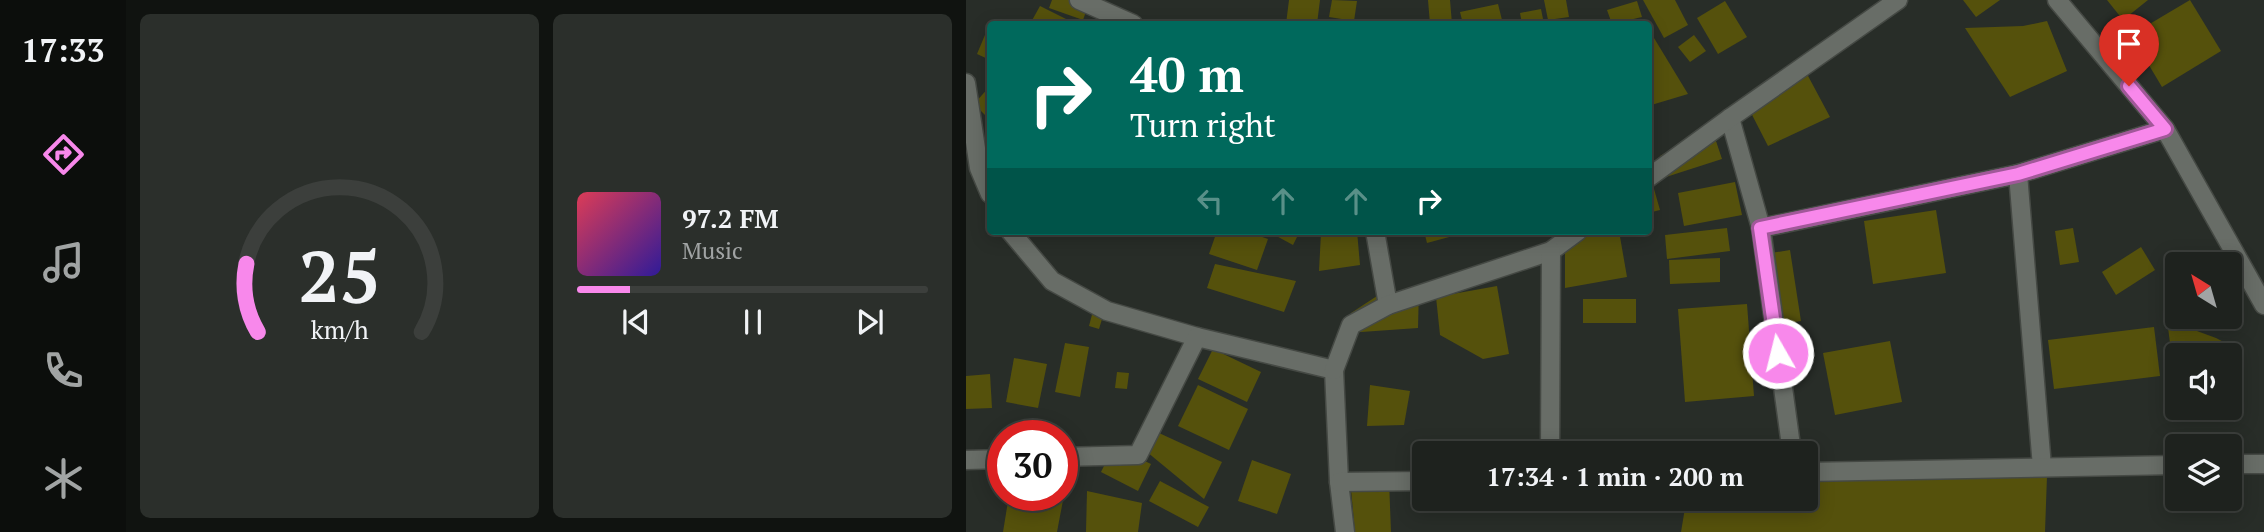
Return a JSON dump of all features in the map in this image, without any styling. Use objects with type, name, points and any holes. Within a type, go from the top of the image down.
[{"type":"street","points":[[1079,0],[1126,21]]},
{"type":"street","points":[[1652,175],[1898,0]]},
{"type":"street","points":[[2057,0],[2165,129],[2264,305]]},
{"type":"street","points":[[966,83],[979,168],[987,187]]},
{"type":"street","points":[[1730,118],[1760,228],[1790,441]]},
{"type":"street","points":[[1760,228],[2018,174],[2165,129]]},
{"type":"street","points":[[2018,174],[2042,467]]},
{"type":"street","points":[[1013,235],[1052,281],[1107,311],[1197,337],[1334,370]]},
{"type":"street","points":[[1375,235],[1388,305]]},
{"type":"street","points":[[1345,532],[1339,482],[1334,370],[1351,325],[1388,305],[1551,251],[1573,235]]},
{"type":"street","points":[[1550,441],[1551,251]]},
{"type":"street","points":[[1078,457],[1138,455],[1197,337]]},
{"type":"street","points":[[966,460],[987,459]]},
{"type":"street","points":[[2242,464],[2264,464]]},
{"type":"street","points":[[1818,472],[2165,465]]},
{"type":"street","points":[[1339,482],[1412,481]]},
{"type":"building","points":[[1052,0],[1090,0],[1083,20],[1049,8]]},
{"type":"building","points":[[1289,0],[1320,0],[1317,21],[1286,21]]},
{"type":"building","points":[[1332,0],[1357,1],[1354,21],[1329,17]]},
{"type":"building","points":[[1428,0],[1450,0],[1452,21],[1430,21]]},
{"type":"building","points":[[1544,0],[1566,0],[1569,17],[1548,20]]},
{"type":"building","points":[[1643,0],[1675,0],[1688,25],[1664,38]]},
{"type":"building","points":[[1963,0],[2000,0],[1976,17]]},
{"type":"building","points":[[2107,0],[2148,0],[2123,20]]},
{"type":"building","points":[[2190,0],[2221,51],[2162,87],[2131,35]]},
{"type":"building","points":[[1637,1],[1642,17],[1611,21],[1607,10]]},
{"type":"building","points":[[1725,1],[1747,37],[1718,54],[1697,18]]},
{"type":"building","points":[[1498,4],[1502,21],[1462,21],[1460,12]]},
{"type":"building","points":[[1040,6],[1070,21],[1032,21]]},
{"type":"building","points":[[1541,9],[1543,21],[1521,21],[1520,13]]},
{"type":"building","points":[[2047,21],[2067,71],[2010,97],[1965,28],[2023,26]]},
{"type":"building","points":[[987,30],[987,59],[977,54]]},
{"type":"building","points":[[1694,35],[1706,51],[1690,62],[1678,47]]},
{"type":"building","points":[[1652,39],[1688,94],[1652,105]]},
{"type":"building","points":[[1807,74],[1830,117],[1768,146],[1748,107]]},
{"type":"building","points":[[987,89],[987,117],[974,104]]},
{"type":"building","points":[[1711,126],[1722,159],[1666,177],[1660,156]]},
{"type":"building","points":[[1652,182],[1660,210],[1652,212]]},
{"type":"building","points":[[1735,182],[1742,215],[1684,226],[1678,193]]},
{"type":"building","points":[[1936,210],[1946,273],[1873,284],[1864,221]]},
{"type":"building","points":[[1727,228],[1730,251],[1667,259],[1665,235]]},
{"type":"building","points":[[2073,228],[2079,262],[2060,265],[2055,231]]},
{"type":"building","points":[[1216,235],[1256,235],[1268,239],[1257,270],[1209,254]]},
{"type":"building","points":[[1274,235],[1298,235],[1293,245]]},
{"type":"building","points":[[1321,235],[1357,235],[1360,265],[1319,271]]},
{"type":"building","points":[[1425,235],[1457,235],[1427,243]]},
{"type":"building","points":[[1577,235],[1620,235],[1627,277],[1565,288],[1565,244]]},
{"type":"building","points":[[2141,247],[2155,270],[2116,295],[2102,272]]},
{"type":"building","points":[[1790,250],[1801,321],[1782,324],[1771,253]]},
{"type":"building","points":[[1720,258],[1720,282],[1670,284],[1669,260]]},
{"type":"building","points":[[1215,264],[1296,281],[1284,312],[1207,288]]},
{"type":"building","points":[[1497,286],[1509,354],[1483,359],[1440,335],[1436,297]]},
{"type":"building","points":[[1419,288],[1418,328],[1347,333],[1351,313],[1380,294]]},
{"type":"building","points":[[1583,299],[1636,299],[1636,323],[1583,323]]},
{"type":"building","points":[[1095,303],[1106,306],[1099,329],[1089,326]]},
{"type":"building","points":[[1747,304],[1754,396],[1685,402],[1678,309]]},
{"type":"building","points":[[2154,327],[2160,376],[2054,389],[2048,340]]},
{"type":"building","points":[[2168,329],[2192,329],[2226,343],[2170,343]]},
{"type":"building","points":[[1890,341],[1902,402],[1835,415],[1823,353]]},
{"type":"building","points":[[1065,343],[1089,347],[1080,397],[1055,392]]},
{"type":"building","points":[[1213,349],[1261,372],[1247,402],[1198,379]]},
{"type":"building","points":[[1014,358],[1047,364],[1038,408],[1006,402]]},
{"type":"building","points":[[1117,372],[1129,373],[1127,389],[1115,388]]},
{"type":"building","points":[[990,374],[992,408],[966,409],[966,376]]},
{"type":"building","points":[[1198,385],[1248,409],[1229,450],[1178,426]]},
{"type":"building","points":[[1370,385],[1410,391],[1404,425],[1367,426]]},
{"type":"building","points":[[1159,433],[1222,462],[1204,499],[1147,452]]},
{"type":"building","points":[[1114,446],[1151,464],[1138,491],[1101,472]]},
{"type":"building","points":[[1252,460],[1291,474],[1277,514],[1238,501]]},
{"type":"building","points":[[1818,472],[2047,476],[2045,532],[1681,532],[1684,511],[1818,511]]},
{"type":"building","points":[[1350,479],[1389,480],[1391,532],[1355,532]]},
{"type":"building","points":[[1160,481],[1209,507],[1198,527],[1149,501]]},
{"type":"building","points":[[1087,491],[1142,503],[1138,532],[1086,532]]},
{"type":"building","points":[[1006,511],[1061,511],[1057,532],[1003,532]]},
{"type":"route","points":[[1778,353],[1760,228],[2018,174],[2165,129],[2129,86]]}]
